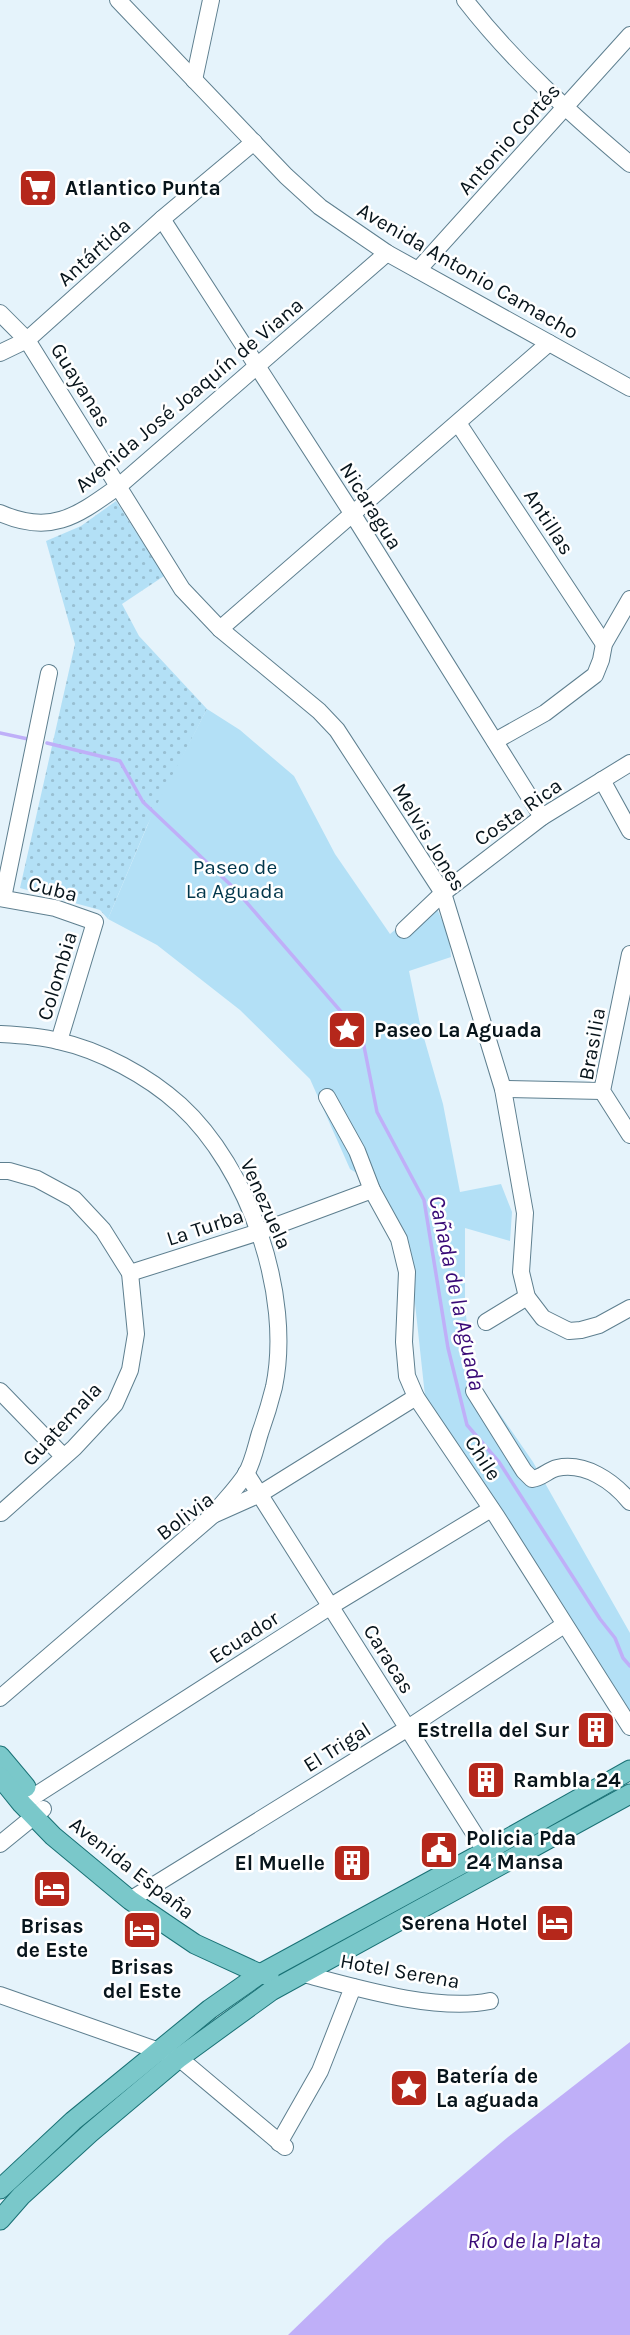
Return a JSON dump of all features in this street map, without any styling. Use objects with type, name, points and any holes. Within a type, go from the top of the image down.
[{"type":"main road","name":"Avenida España","points":[[0,1756],[53,1836],[135,1896],[269,1977]]},
{"type":"main road","points":[[2,2185],[73,2120],[210,2009],[269,1977],[299,1975],[330,1959],[630,1770]]},
{"type":"main road","name":"Avenida España","points":[[0,1777],[33,1806]]},
{"type":"main road","points":[[0,2220],[21,2196],[90,2133],[269,1977],[313,1946],[630,1794]]},
{"type":"main road","name":"Avenida España","points":[[135,1896],[170,1929],[225,1959],[269,1977]]},
{"type":"main road","points":[[210,2009],[229,1977],[225,1959]]},
{"type":"street","name":"Avenida Antonio Camacho","points":[[118,0],[286,176],[320,207],[387,253],[630,388]]},
{"type":"street","points":[[194,80],[211,0]]},
{"type":"street","points":[[465,0],[486,27],[564,108],[630,164]]},
{"type":"street","name":"Antonio Cortés","points":[[418,271],[630,35]]},
{"type":"street","name":"Antártida","points":[[0,353],[27,340],[162,219],[254,142]]},
{"type":"street","name":"Nicaragua","points":[[162,219],[352,513],[542,817]]},
{"type":"street","name":"Avenida José Joaquín de Viana","points":[[0,513],[18,521],[37,524],[60,522],[77,515],[119,486],[387,253]]},
{"type":"street","name":"Guayanas","points":[[0,313],[27,340],[119,486]]},
{"type":"street","points":[[220,629],[549,343]]},
{"type":"street","name":"Antillas","points":[[458,423],[604,644]]},
{"type":"street","name":"Melvis Jones","points":[[119,486],[182,589],[220,629],[319,711],[337,730],[443,893],[503,1088],[525,1213],[521,1272],[527,1297]]},
{"type":"street","points":[[495,741],[545,713],[595,675],[604,644],[630,599]]},
{"type":"street","points":[[1,898],[49,673]]},
{"type":"street","name":"Costa Rica","points":[[404,930],[443,893],[542,817],[630,763]]},
{"type":"street","points":[[603,780],[630,831]]},
{"type":"street","name":"Cuba","points":[[1,898],[55,908],[95,922]]},
{"type":"street","name":"Colombia","points":[[59,1041],[95,922]]},
{"type":"street","name":"Brasilia","points":[[630,954],[602,1091],[630,1135]]},
{"type":"street","name":"Venezuela","points":[[0,1034],[59,1041],[114,1062],[163,1092],[180,1105],[215,1146],[238,1180],[271,1267],[277,1345],[274,1386],[247,1473],[213,1515]]},
{"type":"street","points":[[503,1088],[602,1091]]},
{"type":"street","name":"Chile","points":[[327,1097],[399,1239],[407,1272],[404,1342],[407,1376],[416,1397],[630,1727]]},
{"type":"street","name":"Guatemala","points":[[0,1171],[37,1179],[74,1199],[103,1230],[130,1273],[136,1334],[130,1370],[115,1404],[64,1456],[1,1513]]},
{"type":"street","name":"La Turba","points":[[130,1273],[258,1232],[372,1190]]},
{"type":"street","points":[[486,1322],[527,1297],[542,1318],[569,1331],[581,1331],[599,1325],[630,1308]]},
{"type":"street","points":[[0,1391],[64,1456]]},
{"type":"street","points":[[474,1391],[524,1471],[532,1479],[555,1468],[584,1469],[607,1481],[630,1502]]},
{"type":"street","name":"Bolivia","points":[[0,1698],[213,1515],[260,1494],[416,1397]]},
{"type":"street","name":"Caracas","points":[[247,1473],[491,1859]]},
{"type":"street","name":"Ecuador","points":[[0,1844],[33,1806],[331,1606],[491,1509]]},
{"type":"street","name":"El Trigal","points":[[135,1896],[408,1728],[564,1625]]},
{"type":"street","points":[[313,1946],[326,1952],[330,1959],[332,1981]]},
{"type":"street","name":"Hotel Serena","points":[[299,1975],[453,2004],[491,2001]]},
{"type":"street","points":[[0,1995],[178,2058],[282,2145],[320,2071],[353,1987]]},
{"type":"street","points":[[2,2185],[21,2196]]},
{"type":"green space","points":[[116,501],[164,576],[122,604],[139,636],[207,709],[147,826],[108,919],[100,910],[20,888],[75,644],[46,541],[81,526]]},
{"type":"green space","name":"Paseo de La Aguada","points":[[207,709],[240,730],[294,776],[335,854],[390,934],[433,899],[449,937],[451,957],[409,971],[420,1024],[443,1104],[460,1192],[501,1184],[512,1212],[510,1241],[465,1228],[465,1307],[473,1375],[533,1462],[630,1633],[630,1712],[425,1396],[410,1257],[378,1186],[350,1169],[310,1079],[240,1010],[157,945],[108,919],[154,810]]},
{"type":"water","name":"Río de la Plata","points":[[630,2042],[630,2335],[288,2335],[386,2240],[508,2137]]},
{"type":"waterway","name":"Cañada de la Aguada","points":[[0,733],[28,739]]},
{"type":"waterway","name":"Cañada de la Aguada","points":[[47,743],[120,761],[143,802],[235,889],[362,1036],[377,1112],[424,1200],[448,1348],[467,1425],[499,1462],[615,1638],[623,1658],[630,1666]]},
{"type":"place","name":"Atlantico Punta","points":[[38,188]]},
{"type":"place","name":"Paseo La Aguada","points":[[347,1030]]},
{"type":"place","name":"Estrella del Sur","points":[[596,1730]]},
{"type":"place","name":"Rambla 24","points":[[486,1780]]},
{"type":"place","name":"Policia Pda 24 Mansa","points":[[439,1850]]},
{"type":"place","name":"El Muelle","points":[[352,1863]]},
{"type":"place","name":"Brisas de Este","points":[[52,1889]]},
{"type":"place","name":"Serena Hotel","points":[[555,1923]]},
{"type":"place","name":"Brisas del Este","points":[[142,1930]]},
{"type":"place","name":"Batería de La aguada","points":[[409,2088]]}]
